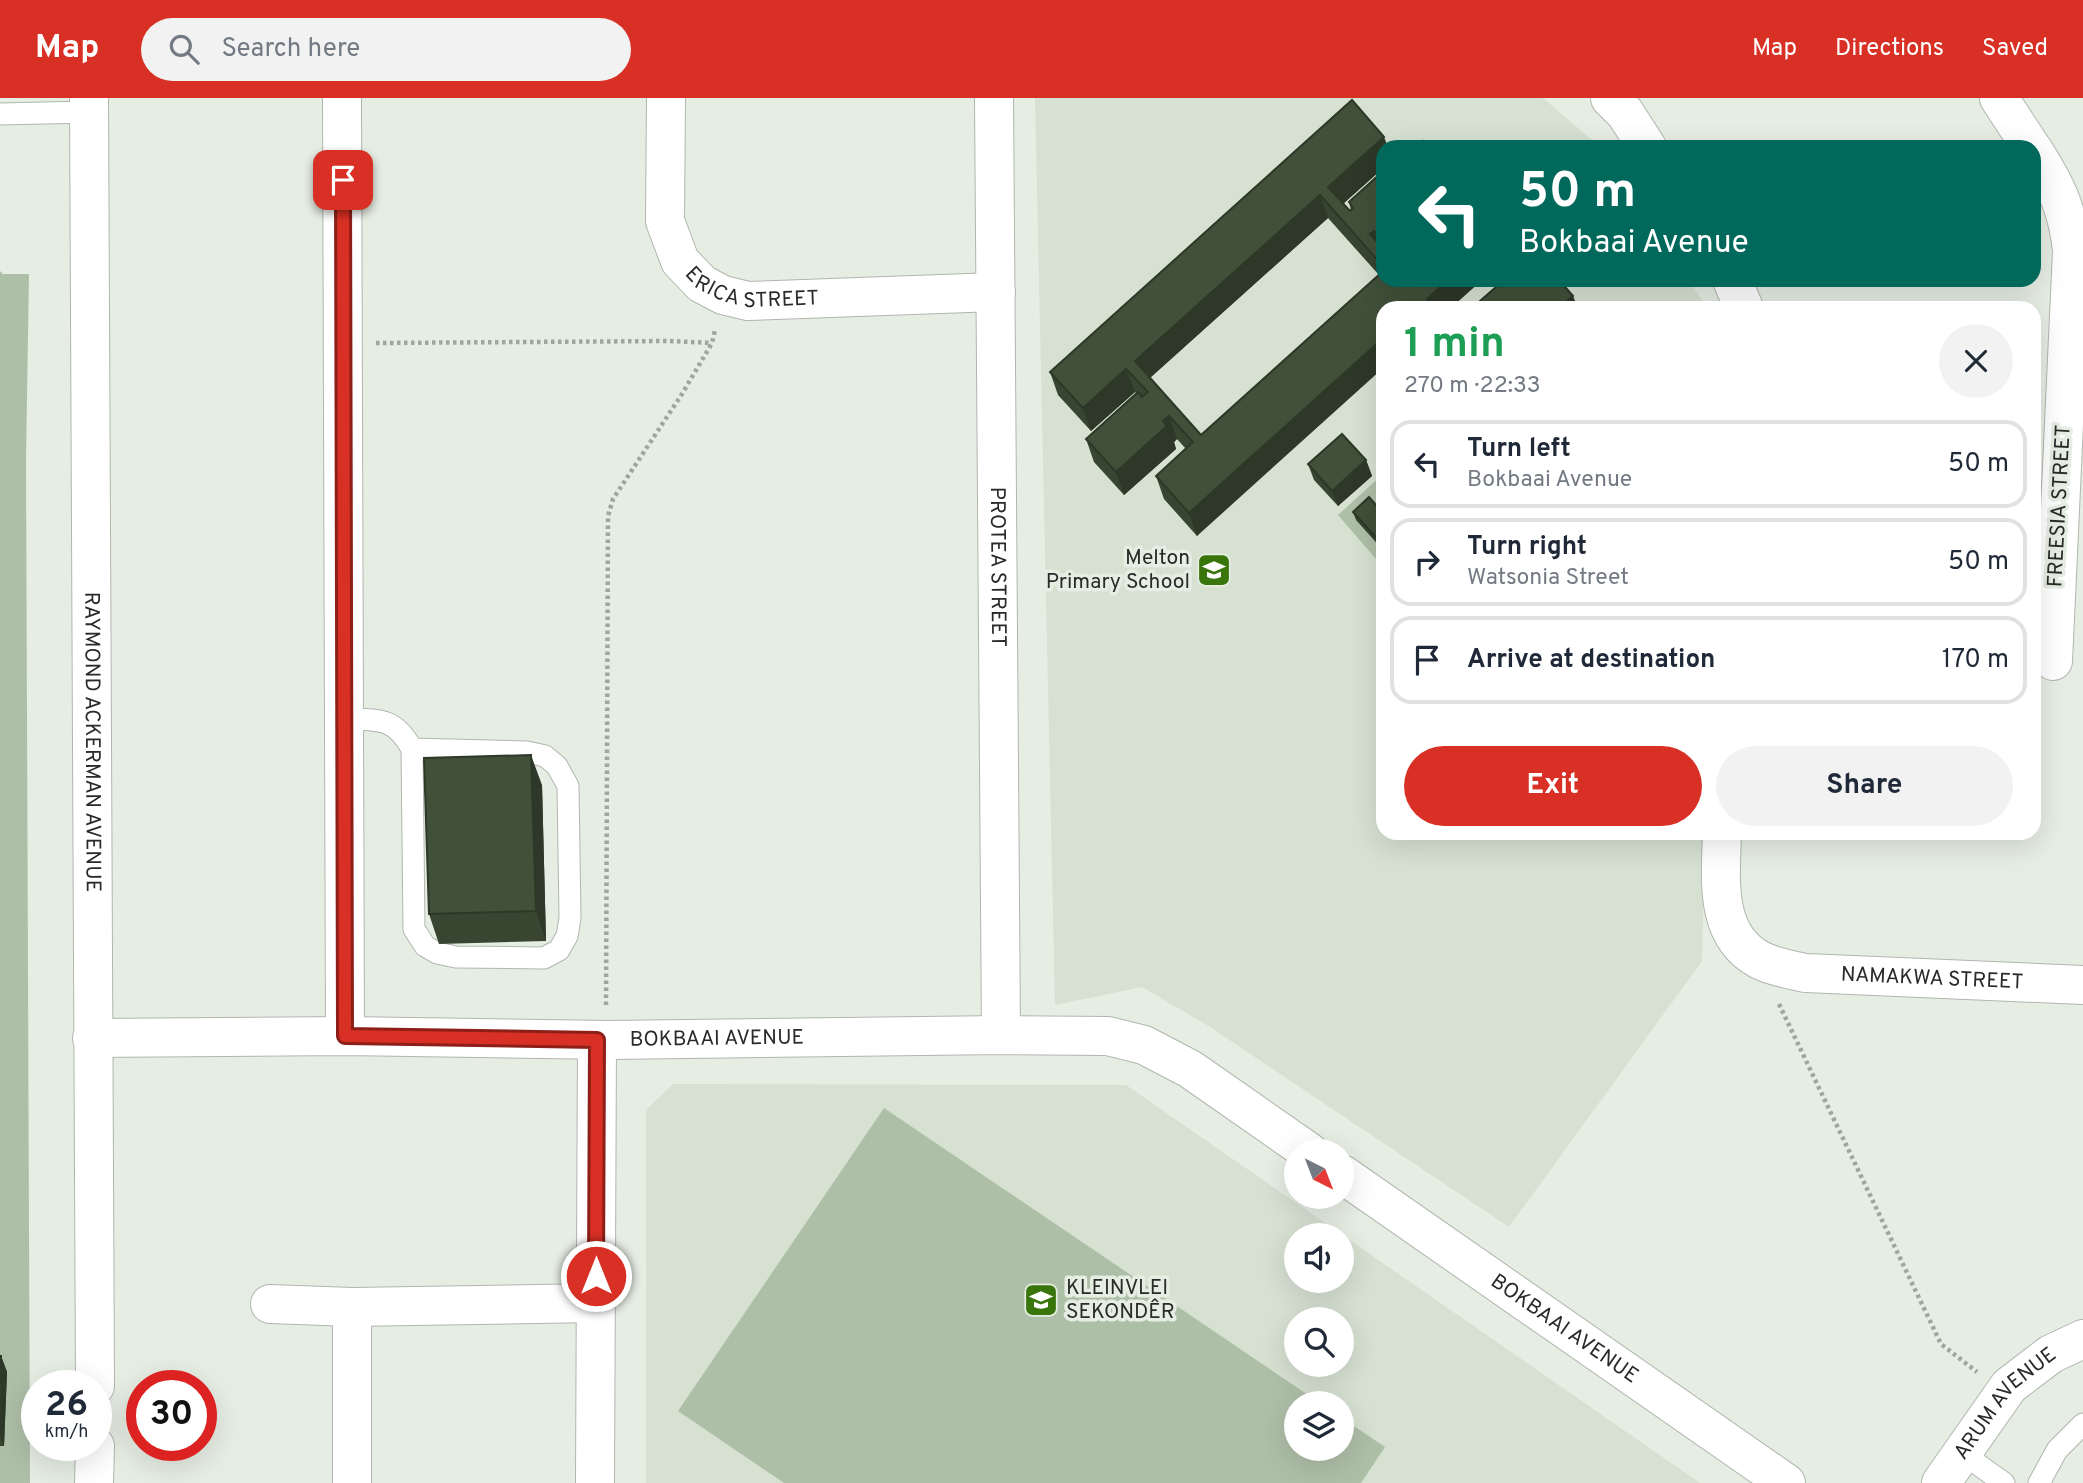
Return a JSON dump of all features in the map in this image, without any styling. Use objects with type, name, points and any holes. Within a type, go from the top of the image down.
[{"type":"street","points":[[342,98],[345,1036]]},
{"type":"street","name":"ERICA STREET","points":[[667,98],[666,221],[680,261],[702,284],[723,295],[748,301],[996,292]]},
{"type":"street","name":"PROTEA STREET","points":[[994,98],[1001,1034]]},
{"type":"street","points":[[1610,98],[1625,113],[1642,140]]},
{"type":"street","name":"FREESIA STREET","points":[[1998,98],[2026,140]]},
{"type":"street","name":"RAYMOND ACKERMAN AVENUE","points":[[89,105],[95,1370]]},
{"type":"street","name":"FREESIA STREET","points":[[2041,162],[2063,201],[2072,251],[2056,661]]},
{"type":"street","points":[[1722,840],[1721,893],[1727,925],[1741,943],[1769,963]]},
{"type":"street","name":"NAMAKWA STREET","points":[[1769,963],[1806,973],[2083,985]]},
{"type":"street","name":"BOKBAAI AVENUE","points":[[92,1038],[345,1036],[603,1040],[1001,1034],[1108,1036],[1144,1045],[1190,1069],[1290,1139]]},
{"type":"street","points":[[595,1483],[596,1303],[603,1040]]},
{"type":"street","name":"BOKBAAI AVENUE","points":[[1354,1182],[1786,1483]]},
{"type":"street","points":[[270,1304],[352,1307],[596,1303]]},
{"type":"street","points":[[352,1307],[352,1483]]},
{"type":"street","name":"ARUM AVENUE","points":[[1951,1468],[2010,1386],[2051,1354],[2083,1339]]},
{"type":"street","points":[[94,1483],[95,1461]]},
{"type":"lane","points":[[0,114],[89,105]]},
{"type":"lane","points":[[343,719],[388,723],[402,731],[412,749],[414,929],[425,946],[437,953],[456,957],[544,958],[559,950],[567,936],[570,905],[568,786],[557,766],[545,756],[527,752],[412,749]]},
{"type":"lane","points":[[2039,1483],[2057,1450],[2083,1424]]},
{"type":"lane","points":[[1951,1468],[2004,1483]]},
{"type":"path","points":[[603,1040],[606,1008],[608,516],[613,499],[712,343],[723,295]]},
{"type":"path","points":[[344,344],[670,341],[712,343]]},
{"type":"path","points":[[1769,963],[1941,1344],[2004,1394]]},
{"type":"shaded area","name":"Melton Primary School","points":[[1035,98],[1543,98],[1592,140],[1376,140],[1376,287],[1694,287],[1702,301],[1376,301],[1376,840],[1705,840],[1702,961],[1509,1227],[1210,1027],[1142,987],[1055,1005]]},
{"type":"shaded area","points":[[0,271],[3,274],[29,274],[26,460],[30,1370],[21,1370],[21,1461],[30,1461],[30,1483],[0,1483]]},
{"type":"shaded area","points":[[1376,480],[1376,559],[1338,515]]},
{"type":"shaded area","name":"KLEINVLEI SEKONDÊR","points":[[673,1084],[1126,1085],[1284,1195],[1284,1209],[1305,1209],[1325,1223],[1284,1223],[1284,1293],[1354,1293],[1354,1243],[1700,1483],[646,1483],[646,1110]]},
{"type":"shaded area","points":[[884,1108],[1302,1391],[1284,1391],[1284,1461],[1354,1461],[1354,1426],[1385,1447],[1361,1483],[784,1483],[678,1411]]},
{"type":"building","points":[[1352,100],[1384,137],[1376,140],[1376,144],[1328,187],[1350,211],[1353,208],[1349,202],[1376,177],[1376,233],[1374,231],[1370,234],[1376,241],[1376,258],[1320,195],[1135,361],[1201,435],[1376,277],[1376,287],[1440,287],[1427,299],[1429,301],[1376,301],[1376,344],[1189,513],[1156,476],[1193,442],[1169,416],[1163,421],[1167,426],[1116,472],[1086,439],[1138,392],[1142,397],[1148,392],[1126,369],[1083,408],[1050,372]]},
{"type":"building","points":[[1496,287],[1565,287],[1573,296],[1568,301],[1480,301]]},
{"type":"building","points":[[1342,434],[1366,460],[1332,491],[1308,464]]},
{"type":"building","points":[[1369,497],[1376,505],[1376,537],[1353,512]]},
{"type":"building","points":[[531,755],[536,911],[429,914],[424,758]]},
{"type":"place","name":"Melton Primary School","points":[[1214,570]]},
{"type":"place","name":"KLEINVLEI SEKONDÊR","points":[[1041,1300]]},
{"type":"route","points":[[343,180],[345,1036],[597,1040],[596,1276]]}]
